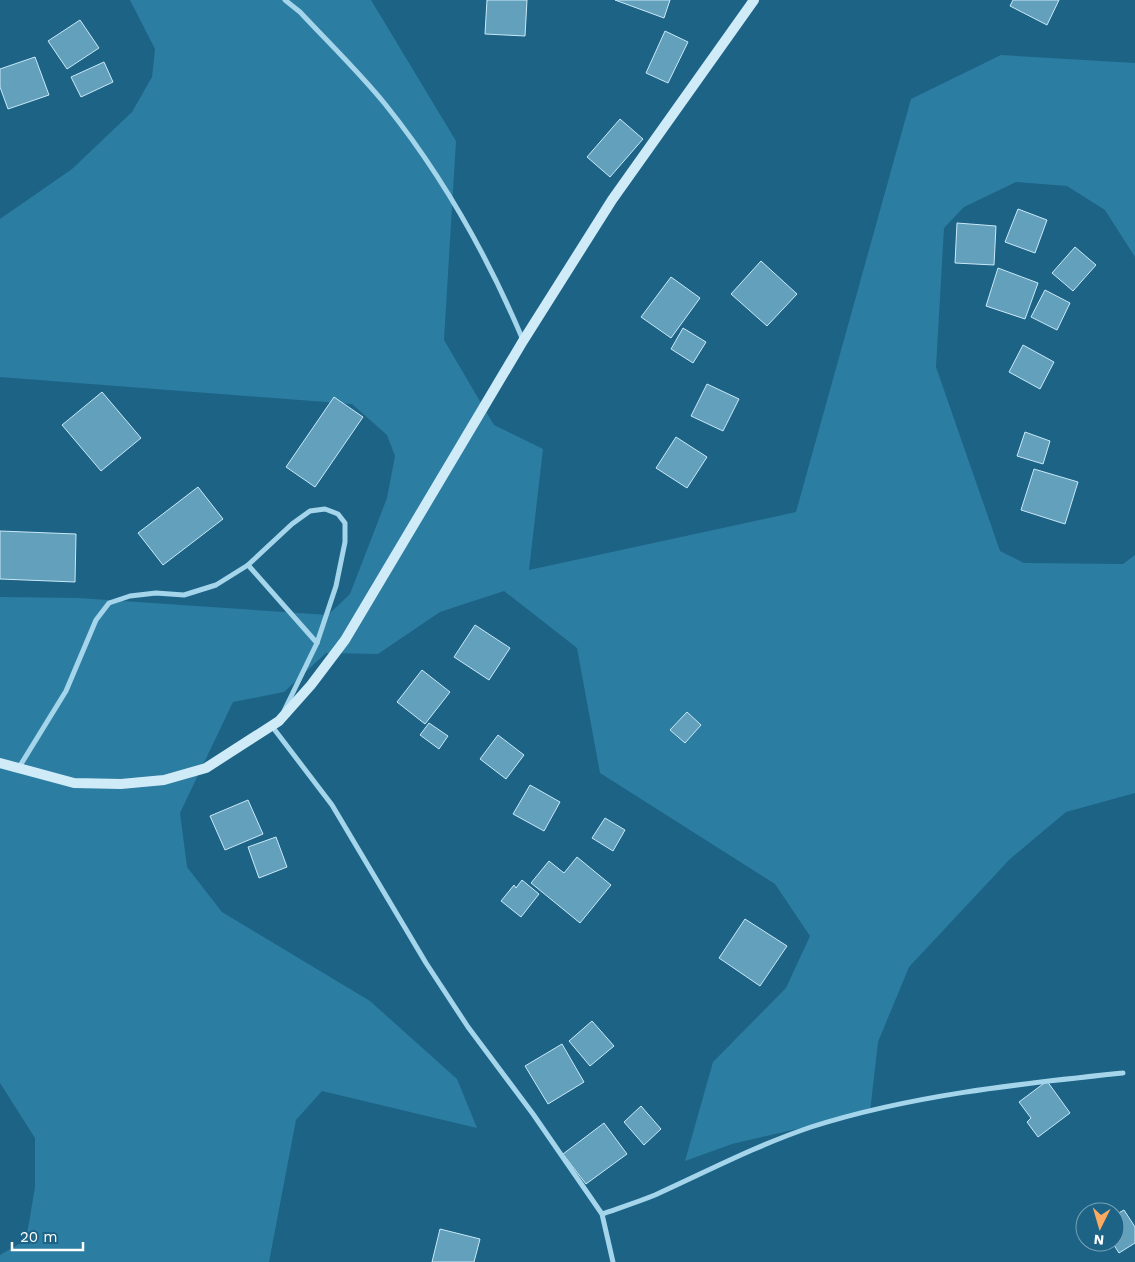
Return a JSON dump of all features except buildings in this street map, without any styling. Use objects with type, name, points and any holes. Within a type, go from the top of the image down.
[{"type":"main road","points":[[0,763],[74,783],[121,784],[164,780],[206,768],[275,723],[310,685],[345,640],[523,341],[612,200],[754,0]]},
{"type":"street","points":[[285,0],[300,12],[384,103],[419,148],[500,286],[523,341]]},
{"type":"street","points":[[18,769],[66,691],[96,620],[110,604],[130,596],[156,594],[184,595],[216,585],[248,565],[292,524],[310,511],[325,510],[338,514],[345,523],[345,542],[336,586],[317,643],[275,723],[332,805],[431,971],[602,1214],[613,1262]]},
{"type":"street","points":[[248,565],[317,643]]},
{"type":"street","points":[[602,1214],[653,1196],[755,1147],[812,1127],[870,1112],[989,1087],[1123,1073]]},
{"type":"shaded area","points":[[130,0],[371,0],[456,141],[444,340],[494,425],[543,449],[529,570],[796,512],[911,99],[1001,55],[1135,63],[1135,257],[1105,210],[1067,186],[1016,182],[964,207],[944,228],[936,367],[1000,551],[1024,563],[1123,564],[1135,555],[1135,793],[1066,812],[1010,859],[909,967],[878,1042],[870,1112],[732,1144],[685,1161],[713,1062],[786,988],[810,936],[775,884],[600,773],[577,648],[504,591],[440,612],[378,654],[326,653],[284,692],[233,702],[180,813],[187,867],[222,912],[370,1001],[457,1079],[477,1128],[322,1091],[296,1120],[269,1262],[0,1262],[0,1255],[26,1240],[35,1187],[35,1138],[0,1083],[0,597],[78,598],[328,615],[350,594],[387,498],[395,456],[387,435],[352,404],[0,377],[0,219],[72,169],[132,112],[152,77],[155,49]]}]
